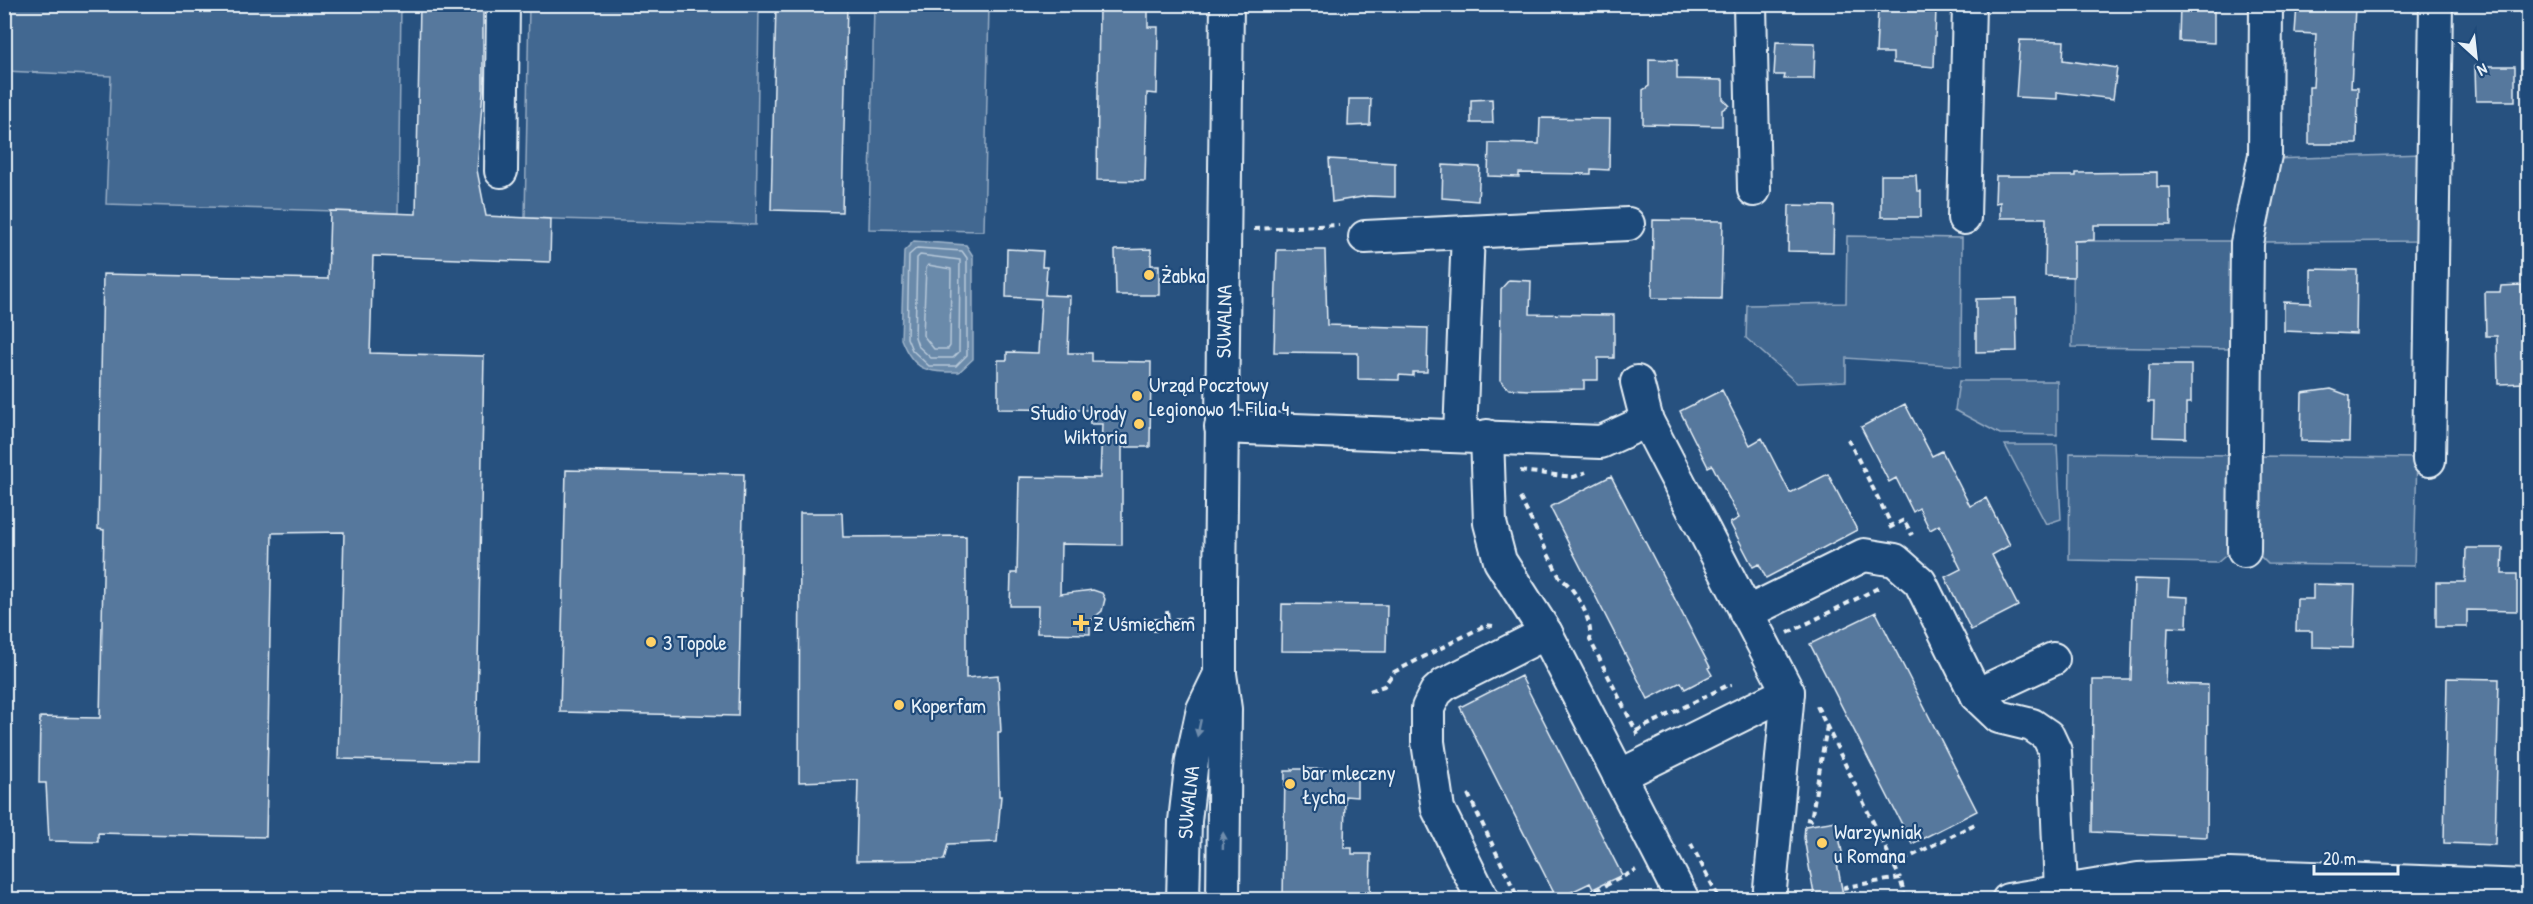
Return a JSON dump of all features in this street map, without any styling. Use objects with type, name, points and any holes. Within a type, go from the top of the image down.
[{"type":"street","points":[[501,171],[503,4]]},
{"type":"street","name":"SUWALNA","points":[[1222,900],[1225,709],[1220,674],[1221,427],[1227,4]]},
{"type":"street","points":[[1750,4],[1754,190]]},
{"type":"street","points":[[1964,218],[1969,4]]},
{"type":"street","points":[[2244,551],[2247,243],[2265,155],[2266,4]]},
{"type":"street","points":[[2430,460],[2436,4]]},
{"type":"street","points":[[1365,237],[1628,224]]},
{"type":"street","points":[[1468,232],[1473,435],[1488,502],[1494,543],[1500,561],[1546,633],[1683,900]]},
{"type":"street","points":[[1637,382],[1647,421],[1746,613],[1800,694],[1769,900]]},
{"type":"street","points":[[1221,427],[1473,435],[1601,442],[1647,421]]},
{"type":"street","points":[[1746,613],[1864,555],[1895,560],[1909,572],[1920,582],[1976,695],[1999,717],[2032,725],[2048,736],[2055,751],[2061,890]]},
{"type":"street","points":[[1483,900],[1438,809],[1428,742],[1428,708],[1436,692],[1445,684],[1546,633]]},
{"type":"street","points":[[1976,695],[2053,659]]},
{"type":"street","name":"SUWALNA","points":[[1184,900],[1185,821],[1192,760],[1203,709],[1220,674]]},
{"type":"street","points":[[1619,776],[1649,760],[1800,694]]},
{"type":"street","points":[[2008,900],[2061,890],[2101,892],[2138,879],[2177,888],[2229,875],[2529,886]]},
{"type":"path","points":[[1250,230],[1342,225],[1365,237]]},
{"type":"path","points":[[1848,439],[1892,526]]},
{"type":"path","points":[[1519,496],[1560,578],[1569,584],[1592,628],[1590,640],[1649,760]]},
{"type":"path","points":[[1782,636],[1909,572]]},
{"type":"path","points":[[1167,611],[1168,620]]},
{"type":"path","points":[[1155,632],[1155,620],[1195,619]]},
{"type":"path","points":[[1800,694],[1827,726],[1900,878],[1906,900]]},
{"type":"path","points":[[1811,820],[1827,726]]},
{"type":"path","points":[[1894,865],[1977,823]]},
{"type":"path","points":[[1689,840],[1720,900]]},
{"type":"path","points":[[1577,900],[1661,858]]},
{"type":"path","points":[[1847,900],[1845,888],[1900,878]]},
{"type":"shaded area","points":[[5,4],[401,5],[398,213],[106,204],[111,76],[5,71]]},
{"type":"shaded area","points":[[529,5],[759,5],[756,225],[525,218]]},
{"type":"shaded area","points":[[874,5],[989,5],[984,231],[869,229]]},
{"type":"shaded area","points":[[2422,154],[2420,241],[2260,242],[2275,159]]},
{"type":"shaded area","points":[[1847,236],[1962,238],[1961,366],[1846,358],[1846,381],[1797,383],[1746,338],[1747,305],[1846,303]]},
{"type":"shaded area","points":[[2074,241],[2236,241],[2232,349],[2072,347]]},
{"type":"shaded area","points":[[1959,381],[2057,381],[2057,435],[2000,434],[1955,410]]},
{"type":"shaded area","points":[[2005,445],[2057,445],[2061,519],[2046,524]]},
{"type":"shaded area","points":[[2070,453],[2231,455],[2230,552],[2217,563],[2069,560]]},
{"type":"shaded area","points":[[2258,456],[2417,458],[2414,566],[2268,564],[2257,553]]},
{"type":"water","points":[[914,241],[966,245],[973,256],[973,359],[959,372],[923,368],[911,358],[901,339],[904,251]]},
{"type":"building","points":[[420,4],[483,4],[483,90],[477,170],[486,216],[551,219],[550,262],[373,256],[370,353],[484,356],[476,762],[338,759],[344,532],[272,533],[266,837],[98,833],[98,842],[49,841],[46,783],[39,783],[40,717],[100,718],[104,530],[98,529],[103,274],[328,279],[330,211],[416,214]]},
{"type":"building","points":[[776,4],[847,4],[842,212],[771,210]]},
{"type":"building","points":[[1099,4],[1148,4],[1148,27],[1158,27],[1157,94],[1147,93],[1145,181],[1097,180]]},
{"type":"building","points":[[2180,4],[2214,4],[2214,43],[2179,41]]},
{"type":"building","points":[[2297,5],[2355,7],[2351,88],[2358,88],[2357,144],[2309,144],[2309,87],[2313,87],[2316,34],[2295,33]]},
{"type":"building","points":[[1903,7],[1936,8],[1934,67],[1893,63],[1893,53],[1876,53],[1878,8],[1903,9]]},
{"type":"building","points":[[2020,40],[2064,41],[2063,60],[2117,68],[2113,99],[2057,92],[2057,99],[2016,97]]},
{"type":"building","points":[[1776,42],[1815,43],[1814,79],[1784,79],[1785,75],[1774,75]]},
{"type":"building","points":[[1649,59],[1677,60],[1677,79],[1723,80],[1723,99],[1729,105],[1722,110],[1722,126],[1643,124],[1643,90],[1649,86]]},
{"type":"building","points":[[2475,66],[2515,66],[2515,101],[2476,101]]},
{"type":"building","points":[[1349,99],[1371,99],[1370,125],[1348,126]]},
{"type":"building","points":[[1492,99],[1493,123],[1471,123],[1471,100]]},
{"type":"building","points":[[1540,118],[1610,119],[1609,170],[1591,169],[1591,174],[1519,173],[1519,177],[1488,176],[1489,143],[1539,144]]},
{"type":"building","points":[[1329,159],[1395,163],[1395,197],[1368,196],[1332,202]]},
{"type":"building","points":[[1443,165],[1480,167],[1478,201],[1442,198]]},
{"type":"building","points":[[2157,172],[2157,187],[2170,187],[2171,225],[2094,225],[2094,240],[2074,241],[2074,277],[2045,276],[2046,218],[2000,218],[2000,202],[1995,203],[1996,176],[2076,176],[2076,173]]},
{"type":"building","points":[[1881,175],[1916,175],[1917,191],[1921,191],[1921,217],[1881,217]]},
{"type":"building","points":[[1789,205],[1834,206],[1833,252],[1788,251]]},
{"type":"building","points":[[1653,220],[1723,221],[1721,299],[1652,298]]},
{"type":"building","points":[[1007,249],[1043,251],[1042,267],[1047,267],[1045,295],[1070,296],[1068,353],[1092,353],[1092,361],[1151,362],[1150,447],[1122,447],[1122,545],[1061,544],[1060,594],[1093,590],[1102,593],[1105,599],[1102,611],[1090,621],[1090,634],[1037,633],[1038,606],[1010,606],[1011,573],[1017,573],[1019,477],[1100,478],[1102,424],[1090,424],[1089,410],[998,409],[998,360],[1007,360],[1007,352],[1038,353],[1041,299],[1006,297]]},
{"type":"building","points":[[1151,249],[1151,265],[1159,265],[1159,295],[1116,295],[1115,250]]},
{"type":"building","points":[[1277,250],[1325,250],[1327,325],[1428,328],[1427,372],[1413,372],[1413,376],[1399,375],[1399,380],[1358,379],[1358,353],[1274,352]]},
{"type":"building","points":[[2311,269],[2357,270],[2356,334],[2284,331],[2284,302],[2311,303]]},
{"type":"building","points":[[1509,280],[1531,281],[1530,314],[1614,315],[1614,358],[1598,358],[1598,380],[1584,380],[1584,389],[1530,390],[1509,389],[1500,380],[1501,289]]},
{"type":"building","points":[[2522,285],[2522,292],[2529,292],[2527,383],[2498,384],[2497,336],[2486,336],[2485,292],[2500,292],[2501,286]]},
{"type":"building","points":[[2016,298],[2017,351],[1976,352],[1976,299]]},
{"type":"building","points":[[2149,365],[2191,365],[2191,403],[2186,403],[2186,438],[2153,437],[2154,402],[2148,402]]},
{"type":"building","points":[[2331,389],[2350,396],[2349,442],[2301,441],[2302,393]]},
{"type":"building","points":[[1722,390],[1750,445],[1762,438],[1790,493],[1828,474],[1857,530],[1766,578],[1759,564],[1753,567],[1730,523],[1739,518],[1712,465],[1708,467],[1680,411]]},
{"type":"building","points":[[1905,404],[1932,456],[1942,451],[1970,506],[1986,498],[2010,545],[1992,555],[2018,606],[1971,630],[1945,577],[1961,569],[1939,525],[1930,530],[1919,508],[1913,512],[1896,478],[1889,482],[1861,427]]},
{"type":"building","name":"3 Topole","points":[[566,470],[744,474],[738,716],[560,712]]},
{"type":"building","points":[[1611,476],[1710,667],[1708,668],[1712,675],[1685,689],[1681,682],[1648,699],[1550,507]]},
{"type":"building","name":"Koperfam","points":[[800,513],[842,513],[843,537],[966,536],[966,678],[998,675],[1001,732],[998,732],[999,796],[1001,796],[997,842],[948,844],[944,860],[856,861],[858,780],[799,782]]},
{"type":"building","points":[[2466,548],[2503,548],[2502,574],[2517,574],[2517,611],[2467,610],[2467,627],[2436,627],[2436,582],[2465,582]]},
{"type":"building","points":[[2134,579],[2169,580],[2168,596],[2188,597],[2187,628],[2168,627],[2166,684],[2208,685],[2207,837],[2092,832],[2093,680],[2131,680]]},
{"type":"building","points":[[2313,584],[2355,585],[2353,648],[2312,647],[2312,631],[2296,631],[2297,599],[2313,599]]},
{"type":"building","points":[[1282,604],[1387,605],[1386,652],[1281,651]]},
{"type":"building","points":[[1876,612],[1977,811],[1912,844],[1810,644]]},
{"type":"building","points":[[1521,676],[1622,875],[1593,889],[1590,883],[1557,899],[1460,707]]},
{"type":"building","points":[[2447,678],[2499,679],[2495,845],[2444,843]]},
{"type":"building","points":[[1292,769],[1357,769],[1357,797],[1345,796],[1344,848],[1352,848],[1352,854],[1371,854],[1370,900],[1283,899],[1285,771],[1292,771]]},
{"type":"building","points":[[1836,821],[1843,857],[1836,858],[1844,900],[1815,900],[1804,838],[1805,826]]},
{"type":"place","name":"Żabka","points":[[1149,275]]},
{"type":"place","name":"Urząd Pocztowy Legionowo 1. Filia 4","points":[[1137,396]]},
{"type":"place","name":"Studio Urody Wiktoria","points":[[1139,424]]},
{"type":"place","name":"Z Uśmiechem","points":[[1081,623]]},
{"type":"place","name":"3 Topole","points":[[651,642]]},
{"type":"place","name":"Koperfam","points":[[899,705]]},
{"type":"place","name":"bar mleczny Łycha","points":[[1290,784]]},
{"type":"place","name":"Warzywniak u Romana","points":[[1822,843]]}]
